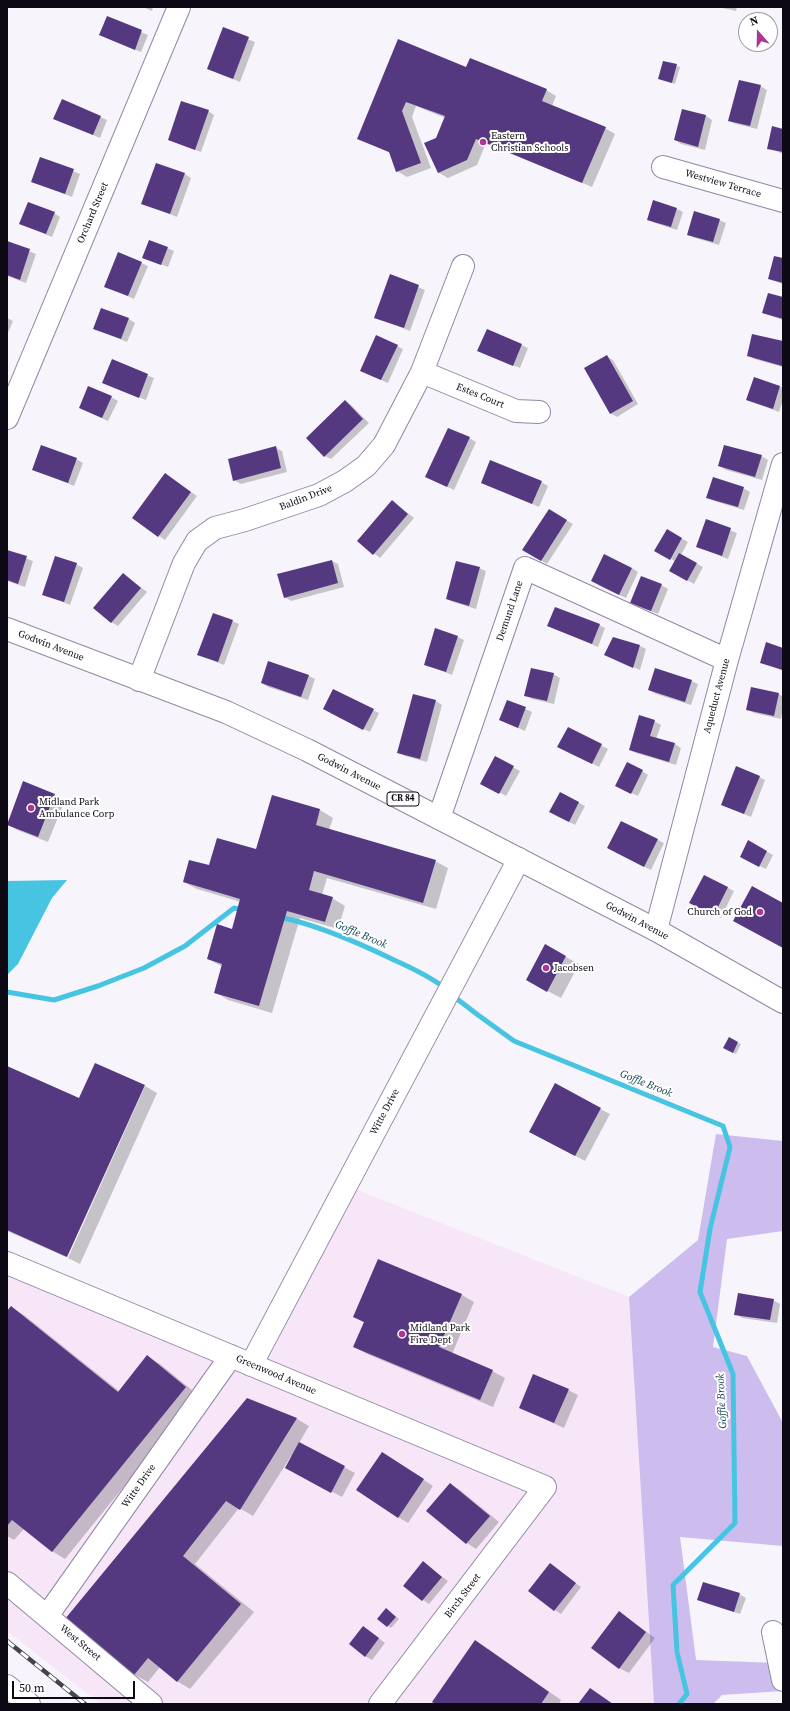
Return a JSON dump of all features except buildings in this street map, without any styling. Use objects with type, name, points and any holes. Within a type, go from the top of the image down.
[{"type":"street","name":"Orchard Street","points":[[7,418],[179,7]]},
{"type":"street","name":"Westview Terrace","points":[[663,167],[783,201]]},
{"type":"street","name":"Baldin Drive","points":[[139,680],[184,563],[197,541],[215,528],[245,520],[319,495],[345,482],[366,466],[384,445],[422,372],[463,266]]},
{"type":"street","name":"Estes Court","points":[[422,372],[516,410],[539,412]]},
{"type":"street","name":"Aqueduct Avenue","points":[[656,930],[727,660],[783,464]]},
{"type":"street","name":"Demund Lane","points":[[439,818],[525,568],[727,660]]},
{"type":"street","name":"Godwin Avenue","points":[[7,629],[226,712],[307,750],[656,930],[783,1002]]},
{"type":"street","name":"Witte Drive","points":[[251,1365],[519,859]]},
{"type":"street","name":"Greenwood Avenue","points":[[7,1263],[545,1488]]},
{"type":"street","name":"Witte Drive","points":[[47,1616],[230,1356]]},
{"type":"street","name":"Birch Street","points":[[380,1704],[545,1488]]},
{"type":"street","name":"West Street","points":[[7,1584],[151,1704]]},
{"type":"street","points":[[773,1632],[783,1680]]},
{"type":"street","points":[[7,1686],[29,1704]]},
{"type":"shaded area","points":[[716,1134],[783,1141],[783,1231],[727,1239],[713,1347],[747,1356],[783,1423],[783,1546],[680,1537],[696,1660],[777,1663],[782,1691],[722,1695],[713,1704],[654,1704],[629,1297],[698,1240]]},
{"type":"shaded area","points":[[355,1189],[629,1297],[654,1704],[101,1704],[7,1631],[7,1263],[258,1365]]},
{"type":"water","points":[[67,880],[52,898],[18,964],[7,975],[7,881]]},
{"type":"waterway","name":"Goffle Brook","points":[[7,992],[54,1000],[98,986],[144,968],[185,946],[234,908],[243,910]]},
{"type":"waterway","name":"Goffle Brook","points":[[279,917],[323,929],[352,941],[414,969],[445,988]]},
{"type":"waterway","name":"Goffle Brook","points":[[452,995],[514,1041],[723,1126],[730,1147],[710,1229],[700,1292],[733,1374],[735,1523],[673,1585],[677,1652],[687,1694],[679,1704]]},
{"type":"railway","points":[[7,1641],[85,1704]]},
{"type":"place","name":"Eastern Christian Schools","points":[[483,142]]},
{"type":"place","name":"Midland Park Ambulance Corp","points":[[31,808]]},
{"type":"place","name":"Church of God","points":[[760,912]]},
{"type":"place","name":"Jacobsen","points":[[546,968]]},
{"type":"place","name":"Midland Park Fire Dept","points":[[402,1334]]}]
